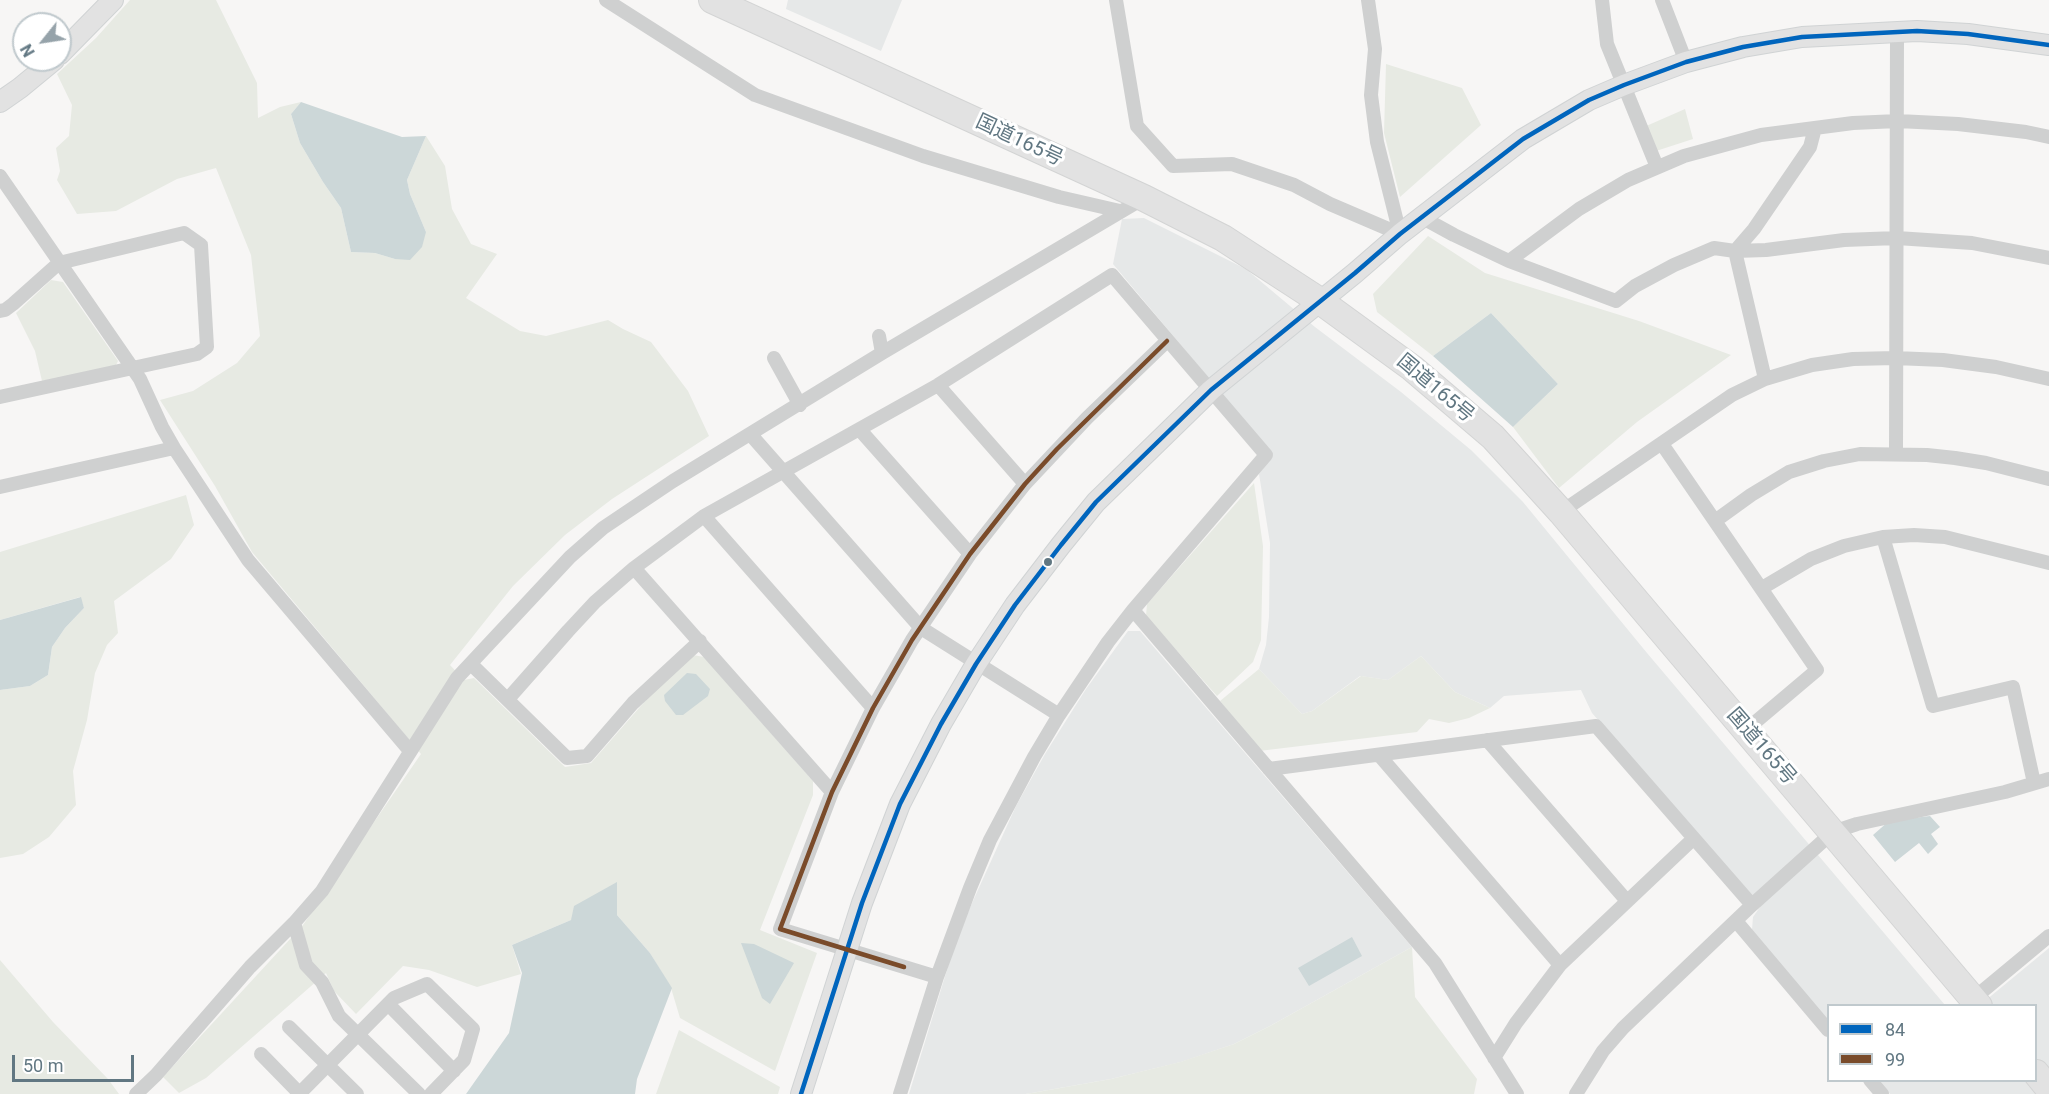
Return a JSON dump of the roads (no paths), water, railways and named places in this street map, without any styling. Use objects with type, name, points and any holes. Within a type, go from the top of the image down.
[{"type":"highway","name":"国道165号","points":[[712,0],[1144,198],[1223,238],[1320,301],[1412,368],[1493,437],[1561,512],[1976,1002]]},
{"type":"highway","points":[[2037,1074],[2049,1088]]},
{"type":"street","points":[[72,42],[113,0]]},
{"type":"street","points":[[606,0],[755,95],[934,160],[1049,194],[1120,211]]},
{"type":"street","points":[[1116,0],[1137,126],[1173,166],[1232,164],[1294,185],[1329,204],[1400,234]]},
{"type":"street","points":[[1368,0],[1375,49],[1371,95],[1377,142],[1400,234]]},
{"type":"street","points":[[1602,0],[1607,44],[1657,167]]},
{"type":"street","points":[[1662,0],[1686,62]]},
{"type":"street","points":[[1896,454],[1897,32]]},
{"type":"street","points":[[801,1094],[846,949],[900,804],[976,664],[1037,575],[1089,511],[1162,436],[1211,390],[1400,234],[1523,139],[1589,100],[1624,85],[1686,62],[1743,47],[1802,37],[1897,32],[1968,34],[2049,45]]},
{"type":"street","points":[[0,102],[39,72]]},
{"type":"street","points":[[1509,261],[1607,191],[1684,156],[1761,135],[1853,123],[1898,122],[1978,126],[2049,137]]},
{"type":"street","points":[[1735,251],[1754,229],[1810,147],[1815,128]]},
{"type":"street","points":[[0,176],[140,379],[174,448],[248,560],[410,751]]},
{"type":"street","points":[[136,1094],[156,1075],[250,967],[322,891],[457,678],[570,557],[603,528],[673,481],[882,353],[1144,198]]},
{"type":"street","points":[[1423,218],[1509,261],[1616,301],[1635,286],[1674,264],[1714,248],[1735,251],[1766,250],[1844,240],[1897,238],[1972,243],[2049,258]]},
{"type":"street","points":[[0,311],[13,304],[59,262],[184,234],[201,245],[207,347],[197,354],[0,397]]},
{"type":"street","points":[[1735,251],[1765,379]]},
{"type":"street","points":[[508,699],[568,631],[634,568],[704,516],[938,385],[1112,275],[1266,455],[1133,610],[1108,642],[1059,715],[990,840],[937,977],[900,1094]]},
{"type":"street","points":[[879,336],[882,353]]},
{"type":"street","points":[[937,977],[780,929],[832,792],[873,708],[912,640],[970,554],[1025,484],[1087,418],[1167,340]]},
{"type":"street","points":[[774,358],[800,405]]},
{"type":"street","points":[[1561,512],[1732,395],[1765,379],[1812,365],[1833,361],[1895,358],[1972,364],[2049,379]]},
{"type":"street","points":[[938,385],[1025,484]]},
{"type":"street","points":[[860,430],[970,554]]},
{"type":"street","points":[[751,435],[921,628],[1059,715]]},
{"type":"street","points":[[1662,444],[1817,670],[1746,730]]},
{"type":"street","points":[[0,487],[174,448]]},
{"type":"street","points":[[1715,521],[1773,481],[1807,465],[1860,454],[1927,455],[1986,463],[2049,479]]},
{"type":"street","points":[[704,516],[873,708]]},
{"type":"street","points":[[1761,588],[1811,559],[1844,546],[1883,537],[1914,535],[1945,537],[2049,563]]},
{"type":"street","points":[[1883,537],[1933,706],[2013,687],[2034,783]]},
{"type":"street","points":[[634,568],[832,792]]},
{"type":"street","points":[[1133,610],[1435,963],[1517,1094]]},
{"type":"street","points":[[471,664],[567,758],[587,756],[633,703],[700,641]]},
{"type":"street","points":[[1269,769],[1596,726],[1752,905]]},
{"type":"street","points":[[1487,740],[1627,901]]},
{"type":"street","points":[[1379,755],[1560,965]]},
{"type":"street","points":[[1576,1094],[1603,1051],[1623,1028],[1752,905],[1833,832],[2049,779]]},
{"type":"street","points":[[1494,1058],[1516,1023],[1560,965],[1693,839]]},
{"type":"street","points":[[1736,921],[1827,1029]]},
{"type":"street","points":[[294,923],[306,965],[322,982],[339,1016],[419,1094]]},
{"type":"street","points":[[1976,1002],[2049,936]]},
{"type":"street","points":[[261,1054],[299,1094],[388,1005],[402,994],[427,984],[473,1029],[464,1060],[431,1094]]},
{"type":"street","points":[[388,1005],[454,1071]]},
{"type":"street","points":[[289,1027],[357,1094]]},
{"type":"street","points":[[1872,1082],[1882,1094]]},
{"type":"street","points":[[2041,1094],[2049,1088]]}]
